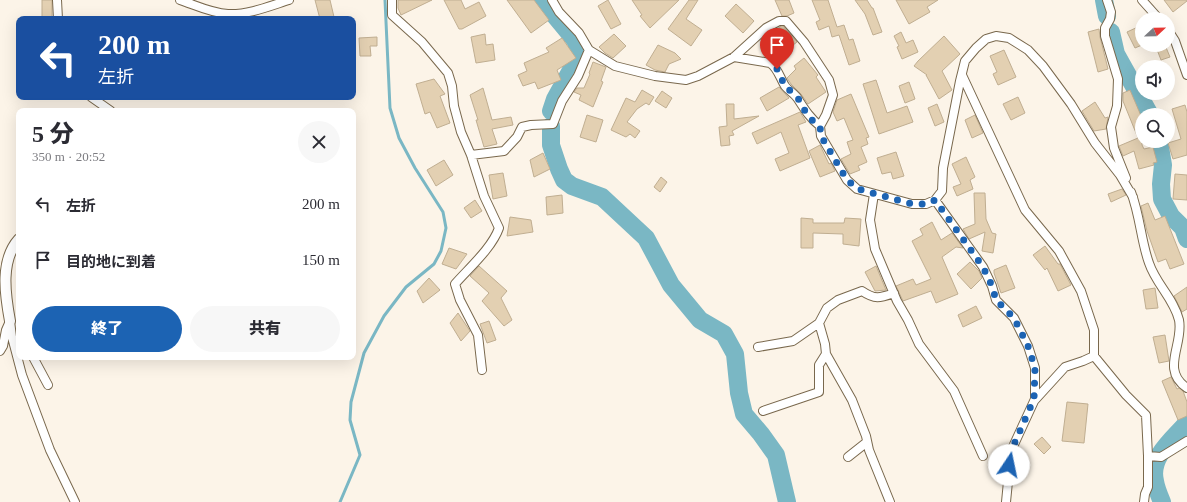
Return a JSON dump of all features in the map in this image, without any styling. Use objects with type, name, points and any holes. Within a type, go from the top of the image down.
[{"type":"street","points":[[57,0],[58,16]]},
{"type":"street","points":[[180,0],[206,9],[228,14],[272,6],[289,0]]},
{"type":"street","points":[[392,0],[392,15],[422,42],[448,73],[452,86],[454,106],[461,132],[471,155],[484,196],[499,228],[497,234],[486,249],[455,284],[460,300],[478,335],[482,370]]},
{"type":"street","points":[[552,0],[559,12],[579,33],[589,50],[615,66],[655,76],[686,80],[698,76],[734,57],[766,28],[779,21],[786,21],[804,42],[829,80],[832,95],[826,115],[820,126],[821,136],[847,180],[858,189],[912,204],[926,204],[935,200],[942,191],[943,168],[965,60],[986,39],[996,36],[1009,38],[1028,50],[1043,66],[1071,104],[1095,143],[1120,175],[1133,197]]},
{"type":"street","points":[[1107,0],[1111,12],[1110,19],[1104,28],[1105,36],[1118,79],[1117,106],[1111,127],[1114,148],[1133,197],[1148,262],[1171,301],[1178,320],[1179,331],[1174,360],[1176,377],[1180,384],[1187,388]]},
{"type":"street","points":[[1142,0],[1153,12]]},
{"type":"street","points":[[1175,44],[1187,75]]},
{"type":"street","points":[[471,155],[504,151],[522,127],[531,124],[553,124],[562,101],[578,76],[589,50]]},
{"type":"street","points":[[734,57],[770,63],[773,65],[785,86],[798,98],[812,120],[820,126]]},
{"type":"street","points":[[962,75],[1025,210],[1059,251],[1081,291],[1094,330],[1094,356],[1126,396],[1146,415],[1154,457],[1144,502]]},
{"type":"street","points":[[96,100],[107,108]]},
{"type":"street","points":[[874,194],[870,220],[874,249],[919,344],[954,391],[983,456]]},
{"type":"street","points":[[935,200],[983,267],[992,286],[996,300],[1014,318],[1028,346],[1035,368],[1034,399],[1011,451],[1006,502]]},
{"type":"street","points":[[15,336],[2,286],[8,253],[16,243]]},
{"type":"street","points":[[758,347],[793,341],[819,323],[827,308],[838,300],[862,291],[870,296],[881,298],[894,293]]},
{"type":"street","points":[[0,351],[4,346],[6,330],[10,321]]},
{"type":"street","points":[[819,323],[825,344],[826,354],[852,400],[869,450],[890,502]]},
{"type":"street","points":[[763,410],[819,392],[819,365],[826,354]]},
{"type":"street","points":[[1033,402],[1065,367],[1094,356]]},
{"type":"street","points":[[19,360],[22,375],[50,450],[76,502]]},
{"type":"street","points":[[35,360],[48,386]]},
{"type":"street","points":[[1154,457],[1187,441]]},
{"type":"street","points":[[848,457],[867,442]]},
{"type":"building","points":[[42,0],[52,0],[52,16],[42,16]]},
{"type":"building","points":[[315,0],[330,0],[334,16],[319,16]]},
{"type":"building","points":[[398,0],[432,0],[401,15],[398,8]]},
{"type":"building","points":[[444,0],[461,0],[465,9],[479,2],[486,16],[462,29],[459,29]]},
{"type":"building","points":[[507,0],[534,0],[549,20],[531,33]]},
{"type":"building","points":[[608,0],[621,24],[611,29],[598,6]]},
{"type":"building","points":[[632,0],[679,0],[650,28],[640,16],[642,15]]},
{"type":"building","points":[[689,0],[698,0],[686,19],[702,30],[691,46],[668,29]]},
{"type":"building","points":[[775,0],[789,0],[794,13],[787,16],[782,16]]},
{"type":"building","points":[[812,0],[828,0],[837,27],[844,25],[849,40],[853,39],[860,61],[849,65],[839,35],[832,37],[829,26],[819,30],[816,22],[820,20]]},
{"type":"building","points":[[855,0],[867,0],[873,8],[882,32],[873,35],[865,14]]},
{"type":"building","points":[[896,0],[938,0],[927,7],[930,12],[909,24]]},
{"type":"building","points":[[1164,0],[1187,0],[1187,1],[1173,12]]},
{"type":"building","points":[[736,4],[754,21],[743,33],[725,16]]},
{"type":"building","points":[[783,26],[797,42],[784,52],[771,34]]},
{"type":"building","points":[[1135,28],[1135,48],[1127,32]]},
{"type":"building","points":[[1099,29],[1108,69],[1098,72],[1088,32]]},
{"type":"building","points":[[901,32],[906,43],[913,40],[918,52],[902,59],[897,47],[899,46],[894,36]]},
{"type":"building","points":[[485,34],[486,45],[493,44],[495,60],[476,63],[471,37]]},
{"type":"building","points":[[614,34],[626,46],[613,58],[599,47]]},
{"type":"building","points":[[944,36],[960,54],[942,71],[952,90],[939,99],[927,75],[914,66]]},
{"type":"building","points":[[377,37],[377,46],[370,46],[371,56],[360,56],[359,38]]},
{"type":"building","points":[[562,38],[576,58],[557,70],[561,80],[538,89],[535,82],[523,86],[518,75],[527,71],[524,63],[549,52],[546,48]]},
{"type":"building","points":[[658,45],[675,53],[681,59],[669,64],[665,72],[655,70],[646,65]]},
{"type":"building","points":[[1004,50],[1016,77],[998,85],[993,74],[997,72],[990,56]]},
{"type":"building","points":[[1158,52],[1168,52],[1170,57],[1161,60]]},
{"type":"building","points":[[804,58],[818,75],[816,77],[826,92],[808,104],[787,78],[796,69],[794,66]]},
{"type":"building","points":[[593,62],[606,67],[601,81],[603,82],[593,107],[579,100],[581,95],[574,92],[577,88],[584,88]]},
{"type":"building","points":[[434,79],[445,94],[440,96],[450,123],[437,128],[430,112],[425,114],[416,84]]},
{"type":"building","points":[[876,80],[887,113],[907,106],[913,122],[879,134],[863,84]]},
{"type":"building","points":[[909,82],[915,99],[905,103],[899,86]]},
{"type":"building","points":[[779,87],[789,98],[767,111],[760,98]]},
{"type":"building","points":[[483,88],[492,120],[511,117],[513,125],[492,129],[497,144],[484,147],[476,120],[478,120],[470,95]]},
{"type":"building","points":[[642,90],[654,97],[649,105],[646,103],[637,109],[627,122],[640,131],[635,138],[630,134],[626,137],[611,130],[626,98],[635,102]]},
{"type":"building","points":[[1130,90],[1138,108],[1135,108],[1135,131],[1123,101],[1123,93]]},
{"type":"building","points":[[662,91],[672,98],[666,108],[655,101]]},
{"type":"building","points":[[851,94],[869,137],[866,138],[868,144],[861,147],[867,162],[858,166],[860,170],[850,174],[841,159],[851,154],[847,142],[853,140],[844,118],[837,121],[833,112],[837,100]]},
{"type":"building","points":[[1018,97],[1025,113],[1011,120],[1003,104]]},
{"type":"building","points":[[1095,102],[1105,118],[1108,117],[1106,129],[1094,131],[1082,111]]},
{"type":"building","points":[[726,104],[734,104],[734,119],[759,116],[732,131],[734,135],[729,136],[730,145],[721,146],[719,127],[727,126]]},
{"type":"building","points":[[937,104],[944,122],[935,126],[928,108]]},
{"type":"building","points":[[1185,105],[1187,112],[1187,155],[1173,159],[1170,148],[1175,148],[1175,141],[1181,139],[1175,119],[1175,108]]},
{"type":"building","points":[[800,112],[806,122],[798,125],[810,158],[780,171],[775,159],[789,153],[781,132],[757,144],[752,133]]},
{"type":"building","points":[[587,115],[603,120],[596,142],[580,137]]},
{"type":"building","points":[[975,115],[983,133],[972,138],[965,120]]},
{"type":"building","points":[[1135,139],[1135,148],[1153,148],[1157,162],[1153,163],[1154,165],[1139,169],[1134,151],[1123,156],[1119,146]]},
{"type":"building","points":[[820,145],[829,164],[831,163],[835,171],[820,177],[809,151]]},
{"type":"building","points":[[896,152],[904,176],[893,179],[891,172],[882,174],[877,158]]},
{"type":"building","points":[[543,153],[550,169],[534,177],[530,160]]},
{"type":"building","points":[[966,157],[975,177],[970,180],[973,189],[957,196],[953,187],[961,184],[952,164]]},
{"type":"building","points":[[444,160],[453,175],[436,186],[427,170]]},
{"type":"building","points":[[503,173],[507,196],[493,199],[489,175]]},
{"type":"building","points":[[1175,174],[1187,175],[1187,200],[1173,199]]},
{"type":"building","points":[[661,177],[667,182],[660,192],[654,187]]},
{"type":"building","points":[[1122,189],[1126,195],[1111,202],[1108,194]]},
{"type":"building","points":[[974,193],[985,193],[986,219],[992,233],[996,234],[993,253],[982,251],[985,232],[969,239],[963,229],[975,224]]},
{"type":"building","points":[[562,195],[563,213],[547,215],[546,197]]},
{"type":"building","points":[[475,200],[482,211],[471,218],[464,208]]},
{"type":"building","points":[[1148,203],[1155,220],[1165,216],[1184,264],[1170,269],[1166,259],[1158,262],[1147,231],[1141,206]]},
{"type":"building","points":[[510,217],[531,220],[533,232],[507,236]]},
{"type":"building","points":[[801,218],[813,219],[813,223],[844,223],[845,218],[861,219],[859,246],[843,244],[843,234],[813,233],[813,248],[801,248]]},
{"type":"building","points":[[932,222],[941,240],[952,233],[963,248],[956,247],[942,257],[958,294],[936,303],[931,291],[903,301],[896,286],[913,279],[916,285],[931,279],[912,241],[923,235],[920,229]]},
{"type":"building","points":[[1045,246],[1058,264],[1060,264],[1071,285],[1058,291],[1047,268],[1045,270],[1033,255]]},
{"type":"building","points":[[449,248],[467,254],[456,269],[442,264]]},
{"type":"building","points":[[970,262],[979,271],[982,278],[971,289],[957,274]]},
{"type":"building","points":[[1006,265],[1015,288],[1001,293],[994,270]]},
{"type":"building","points":[[479,266],[507,291],[501,298],[512,320],[504,326],[482,301],[489,293],[470,276]]},
{"type":"building","points":[[876,266],[886,290],[875,291],[865,272]]},
{"type":"building","points":[[429,278],[440,290],[423,303],[417,291]]},
{"type":"building","points":[[1187,287],[1187,309],[1182,312],[1174,296]]},
{"type":"building","points":[[1155,288],[1158,308],[1146,309],[1143,290]]},
{"type":"building","points":[[976,306],[982,318],[963,327],[958,315]]},
{"type":"building","points":[[458,313],[470,331],[461,341],[450,323]]},
{"type":"building","points":[[489,321],[496,340],[487,343],[480,324]]},
{"type":"building","points":[[1165,335],[1169,361],[1159,363],[1153,337]]},
{"type":"building","points":[[1171,377],[1177,389],[1179,388],[1183,391],[1187,402],[1187,416],[1178,420],[1162,381]]},
{"type":"building","points":[[1067,402],[1088,404],[1084,443],[1062,441]]},
{"type":"building","points":[[1042,437],[1051,447],[1044,454],[1034,444]]},
{"type":"waterway","points":[[340,502],[360,455],[350,420],[351,402],[364,353],[384,316],[406,287],[434,264],[441,251],[446,228],[443,212],[415,168],[399,138],[390,108],[385,0]]},
{"type":"waterway","points":[[543,0],[575,40],[579,50],[576,61],[555,99],[551,111]]},
{"type":"waterway","points":[[1104,0],[1107,16]]},
{"type":"waterway","points":[[1111,32],[1116,54],[1146,108]]},
{"type":"waterway","points":[[551,126],[551,145],[564,180],[572,186],[602,197],[646,238],[671,285],[700,320],[724,334],[735,354],[739,393],[744,414],[776,455],[787,502]]},
{"type":"waterway","points":[[1160,148],[1163,165],[1161,184],[1162,199],[1171,216],[1183,228],[1187,239]]},
{"type":"waterway","points":[[1162,502],[1155,481],[1154,472],[1156,464],[1159,456],[1169,442],[1187,423]]},
{"type":"route","points":[[777,69],[785,86],[798,98],[812,120],[820,126],[821,136],[847,180],[858,189],[912,204],[926,204],[935,200],[983,267],[992,286],[996,300],[1014,318],[1028,346],[1035,368],[1035,384],[1034,399],[1011,451],[1009,465]]}]
